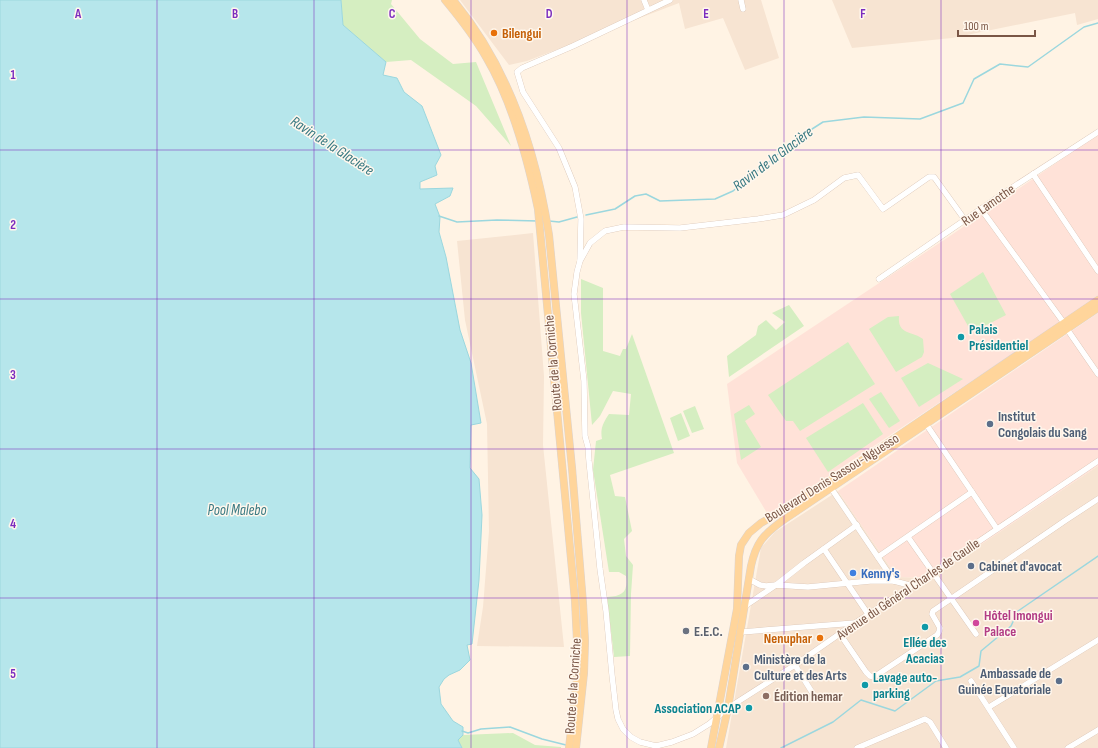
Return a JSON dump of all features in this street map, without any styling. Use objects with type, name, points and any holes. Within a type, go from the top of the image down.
[{"type":"main road","name":"Route de la Corniche","points":[[445,0],[474,36],[506,90],[533,185],[541,232],[558,430],[575,601],[577,641],[576,678],[569,748]]},
{"type":"main road","name":"Route de la Corniche","points":[[453,0],[485,43],[526,136],[543,200],[549,235],[572,468],[585,640],[584,673],[576,748]]},
{"type":"main road","name":"Boulevard Denis Sassou-Nguesso","points":[[720,748],[753,556],[757,544],[764,535],[924,422],[1065,326],[1098,300]]},
{"type":"main road","name":"Boulevard Denis Sassou-Nguesso","points":[[1065,326],[1098,308]]},
{"type":"main road","name":"Boulevard Denis Sassou-Nguesso","points":[[711,748],[737,609],[739,556],[741,545],[745,538],[761,523],[798,502],[924,422]]},
{"type":"street","points":[[644,0],[648,10]]},
{"type":"street","points":[[580,262],[581,219],[575,187],[558,148],[523,92],[517,72],[522,68],[595,36],[670,0]]},
{"type":"street","points":[[740,0],[743,8]]},
{"type":"street","name":"Rue Lamothe","points":[[879,279],[1033,174],[1098,132]]},
{"type":"street","points":[[1033,174],[1098,271]]},
{"type":"street","points":[[580,262],[590,243],[605,231],[624,227],[680,228],[783,215],[814,200],[844,178],[858,175],[883,209],[929,177],[934,177],[965,220]]},
{"type":"street","points":[[981,209],[1098,374]]},
{"type":"street","name":"Avenue du Général Charles de Gaulle","points":[[580,262],[574,294],[584,381],[585,436],[588,447],[612,675],[618,719],[623,729],[640,742],[656,746],[693,734],[709,724],[728,708],[795,665],[868,614],[913,586],[1098,461]]},
{"type":"street","points":[[924,422],[997,529]]},
{"type":"street","points":[[831,488],[894,581]]},
{"type":"street","points":[[878,557],[972,492]]},
{"type":"street","points":[[840,634],[866,672],[870,676],[874,677],[937,635],[940,628],[932,613],[1098,500]]},
{"type":"street","points":[[745,606],[857,525]]},
{"type":"street","points":[[908,537],[976,634]]},
{"type":"street","points":[[824,549],[868,614]]},
{"type":"street","points":[[749,579],[760,585],[808,587],[847,583],[894,581],[913,586]]},
{"type":"street","points":[[741,632],[855,623]]},
{"type":"street","points":[[989,707],[1098,640]]},
{"type":"street","points":[[795,665],[815,697]]},
{"type":"street","points":[[971,681],[1014,748]]},
{"type":"street","points":[[857,748],[925,719],[930,722],[946,748]]},
{"type":"street","points":[[1068,748],[1098,730]]},
{"type":"shaded area","points":[[460,0],[761,0],[779,58],[745,70],[723,18],[685,29],[679,3],[527,61],[509,65]]},
{"type":"shaded area","points":[[832,0],[1098,0],[1098,19],[1077,25],[1075,13],[952,38],[852,48]]},
{"type":"shaded area","points":[[1098,135],[1098,297],[779,509],[767,513],[737,463],[727,384],[947,238]]},
{"type":"shaded area","points":[[533,233],[544,376],[543,445],[564,647],[477,646],[483,607],[489,531],[487,424],[465,320],[457,241]]},
{"type":"shaded area","points":[[1098,313],[1098,466],[931,578],[897,577],[838,491]]},
{"type":"shaded area","points":[[1098,466],[1098,748],[726,748],[761,548],[775,532],[838,491],[897,577],[931,578]]},
{"type":"green space","points":[[341,0],[392,0],[391,4],[420,39],[453,64],[476,62],[511,146],[476,106],[411,60],[386,62],[343,25]]},
{"type":"green space","points":[[983,272],[1006,315],[977,330],[973,325],[968,326],[950,294]]},
{"type":"green space","points":[[581,279],[603,288],[603,351],[620,356],[623,349],[626,349],[632,334],[674,453],[610,475],[615,496],[625,497],[632,531],[624,539],[626,556],[633,565],[630,656],[614,657],[607,597],[617,596],[623,592],[626,586],[626,576],[619,572],[609,572],[593,470],[596,441],[602,439],[601,432],[604,423],[609,414],[629,415],[631,394],[613,391],[600,416],[592,425],[581,313]]},
{"type":"green space","points":[[789,305],[804,326],[729,377],[727,356],[756,335],[758,326],[766,320],[776,330],[785,322],[772,313]]},
{"type":"green space","points":[[899,316],[900,326],[903,330],[923,339],[924,352],[922,357],[896,372],[869,329],[888,317]]},
{"type":"green space","points":[[848,342],[875,384],[800,431],[793,421],[786,421],[768,395]]},
{"type":"green space","points":[[928,363],[963,379],[919,407],[901,378]]},
{"type":"green space","points":[[881,392],[900,421],[889,428],[869,399]]},
{"type":"green space","points":[[863,403],[883,434],[828,472],[806,438]]},
{"type":"green space","points":[[749,405],[755,414],[745,421],[761,447],[741,460],[734,414]]},
{"type":"green space","points":[[695,406],[704,429],[692,433],[683,411]]},
{"type":"green space","points":[[681,413],[690,436],[678,441],[670,418]]},
{"type":"green space","points":[[513,733],[535,745],[561,748],[462,748],[458,740],[463,735]]},
{"type":"water","name":"Pool Malebo","points":[[0,0],[341,0],[343,25],[386,62],[383,75],[397,78],[404,92],[422,106],[441,155],[435,166],[437,175],[420,182],[420,189],[453,188],[450,196],[435,204],[440,217],[439,232],[446,257],[460,330],[471,363],[481,423],[471,425],[470,468],[479,479],[482,515],[479,580],[472,644],[467,645],[470,660],[460,670],[444,679],[439,687],[441,704],[453,721],[463,727],[463,735],[458,740],[462,748],[0,748]]},
{"type":"waterway","name":"Ravin de la Glacière","points":[[586,215],[615,209],[635,196],[646,194],[660,201],[715,199],[733,191],[798,138],[823,122],[864,117],[920,119],[963,103],[974,79],[1000,64],[1028,67],[1084,27],[1098,23]]},
{"type":"waterway","name":"Ravin de la Glacière","points":[[439,216],[457,222],[497,220],[538,221]]},
{"type":"waterway","name":"Ravin de la Glacière","points":[[549,221],[559,222],[577,217]]},
{"type":"waterway","points":[[781,748],[833,722],[861,700],[895,711],[936,681],[960,677],[979,666],[981,651],[1011,626],[1018,611],[1098,556]]},
{"type":"waterway","points":[[462,731],[468,733],[481,729],[510,727],[542,739],[566,745]]},
{"type":"place","name":"Bilengui","points":[[494,33]]},
{"type":"place","name":"Palais Présidentiel","points":[[961,337]]},
{"type":"place","name":"Institut Congolais du Sang","points":[[990,424]]},
{"type":"place","name":"Cabinet d'avocat","points":[[971,566]]},
{"type":"place","name":"Kenny's","points":[[853,573]]},
{"type":"place","name":"Hôtel Imongui Palace","points":[[976,623]]},
{"type":"place","name":"Ellée des Acacias","points":[[925,627]]},
{"type":"place","name":"E.E.C.","points":[[686,631]]},
{"type":"place","name":"Nenuphar","points":[[820,638]]},
{"type":"place","name":"Ministère de la Culture et des Arts","points":[[746,667]]},
{"type":"place","name":"Ambassade de Guinée Equatoriale","points":[[1059,681]]},
{"type":"place","name":"Lavage auto- parking","points":[[865,685]]},
{"type":"place","name":"Édition hemar","points":[[766,696]]},
{"type":"place","name":"Association ACAP","points":[[749,708]]}]
